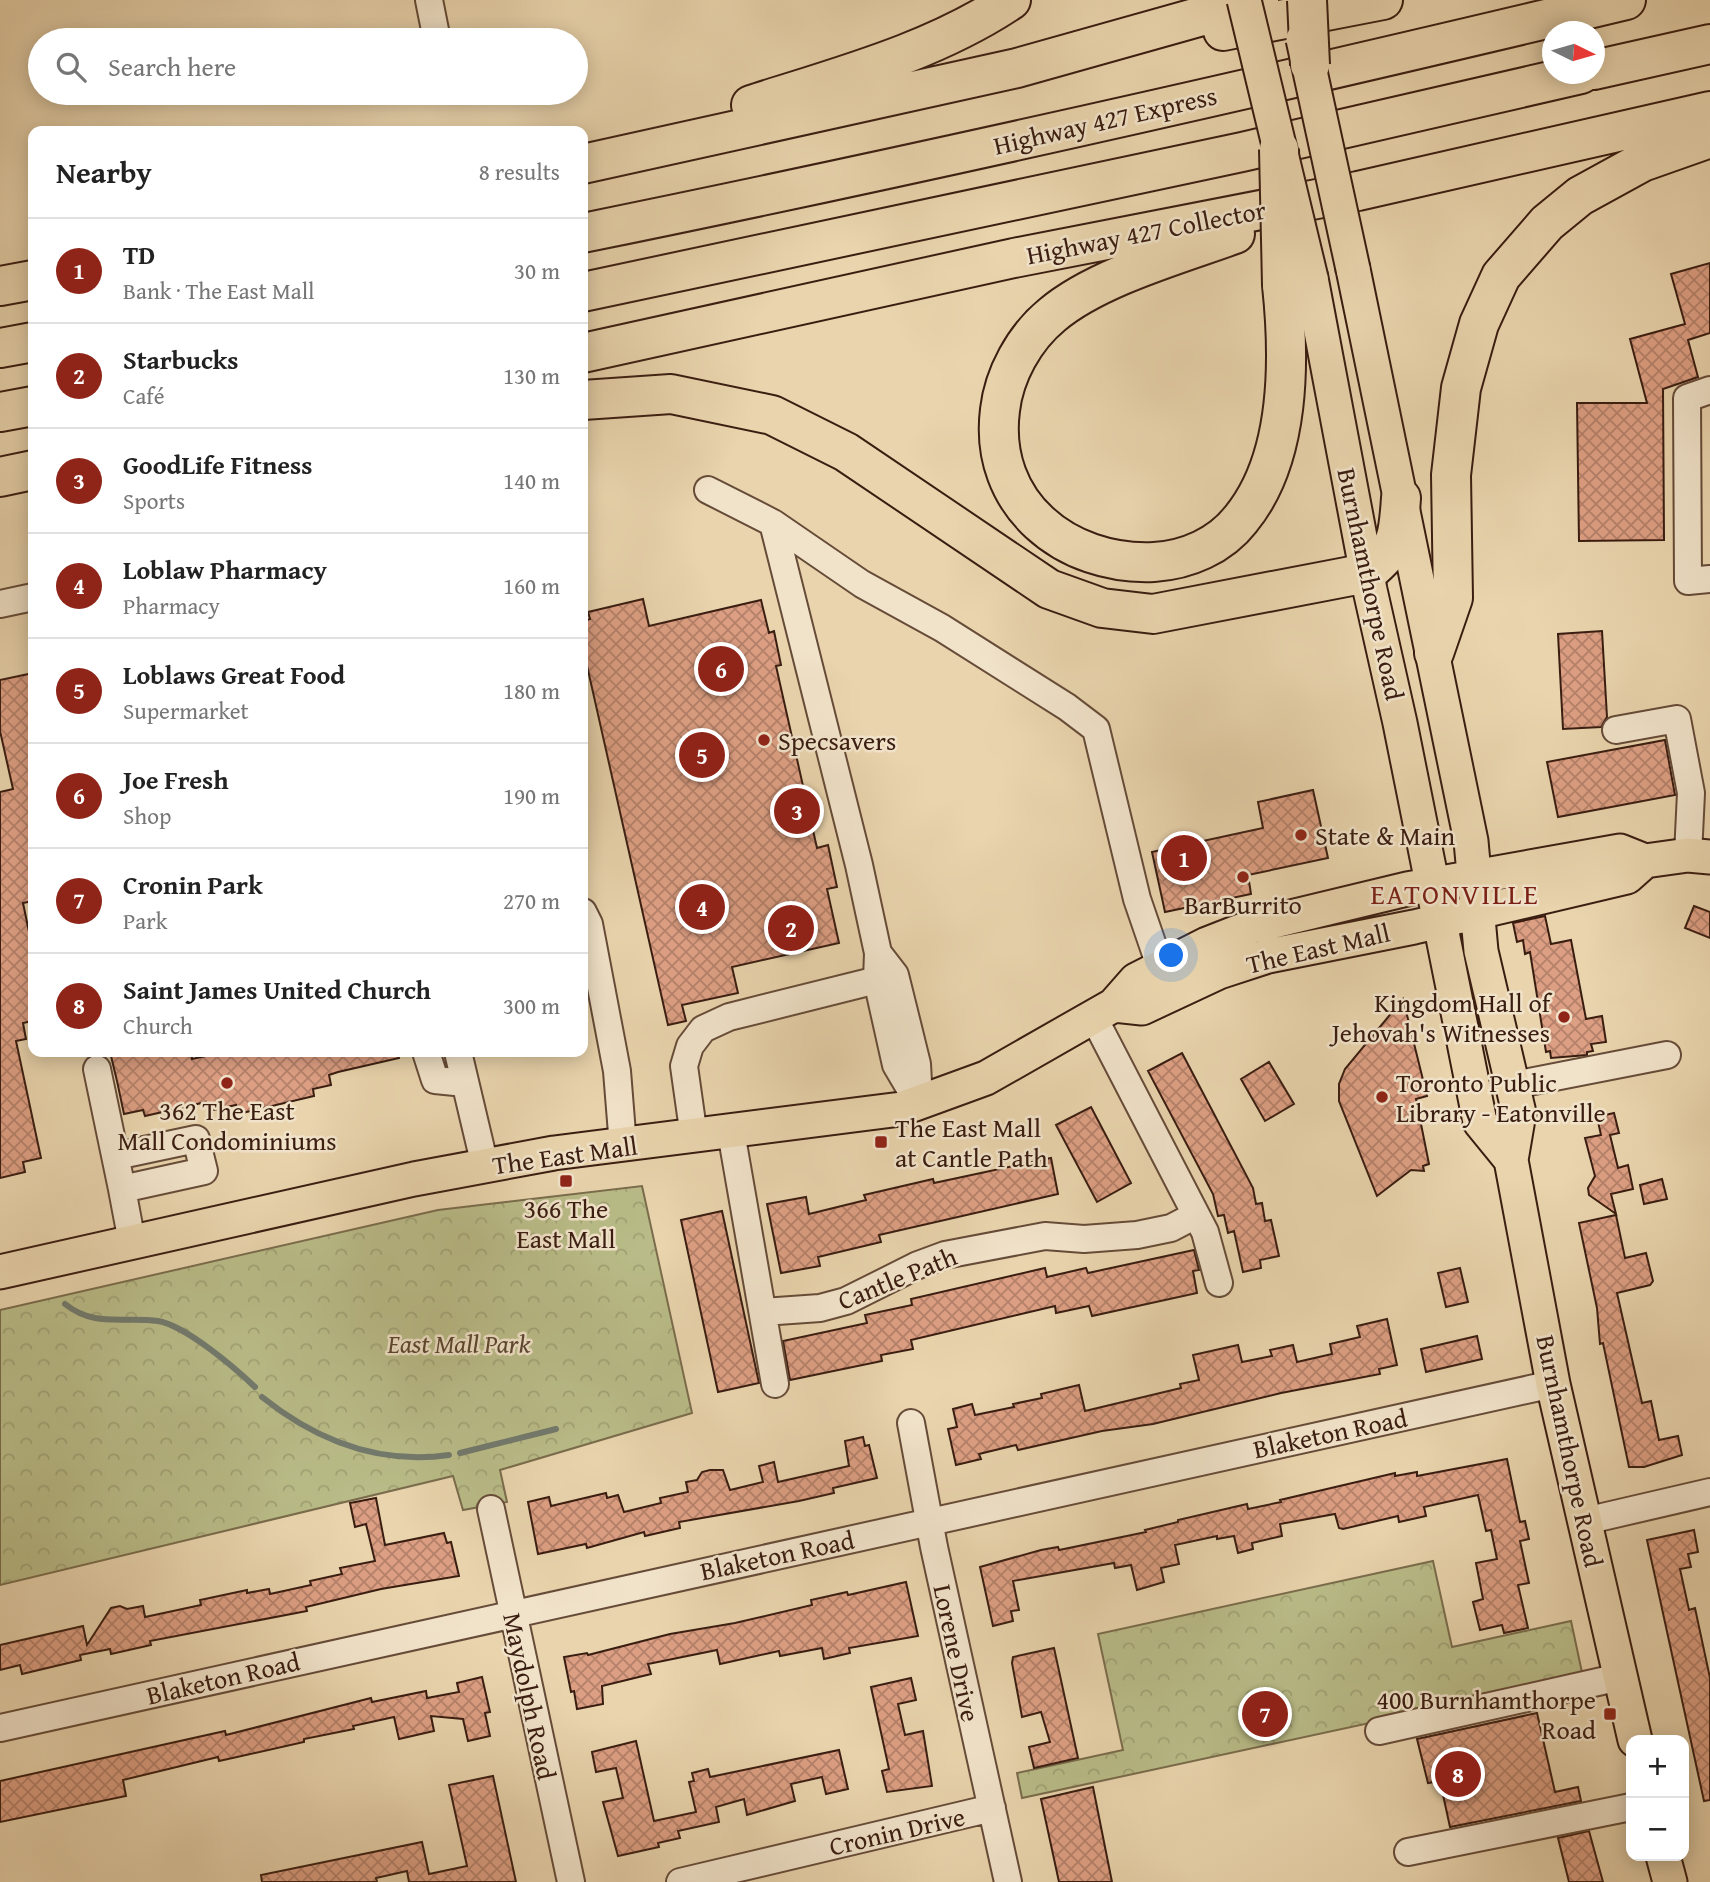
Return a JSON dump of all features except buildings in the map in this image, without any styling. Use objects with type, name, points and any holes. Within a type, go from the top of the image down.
[{"type":"highway","points":[[588,160],[837,77],[961,29],[1011,0]]},
{"type":"highway","points":[[1017,68],[1259,0]]},
{"type":"highway","points":[[1307,0],[1310,65]]},
{"type":"highway","points":[[588,161],[1017,68],[1383,0]]},
{"type":"highway","name":"Highway 427 Express","points":[[588,232],[768,195],[1356,65],[1626,0]]},
{"type":"highway","points":[[1605,68],[1710,44]]},
{"type":"highway","points":[[588,291],[1228,155],[1542,83]]},
{"type":"highway","name":"Highway 427 Collector","points":[[588,353],[1014,258],[1358,191],[1710,111]]},
{"type":"highway","points":[[1434,653],[1453,598],[1451,475],[1461,388],[1479,324],[1501,276],[1547,223],[1580,196],[1642,162],[1710,138]]},
{"type":"highway","points":[[1279,149],[1296,282],[1286,344],[1278,434],[1256,499],[1228,533],[1203,550],[1181,558],[1134,563],[1095,557],[1072,547],[1054,536],[1035,518],[1009,480],[1002,453],[999,421],[1005,384],[1015,362],[1050,317],[1080,297],[1148,266],[1358,191]]},
{"type":"highway","points":[[0,286],[28,281]]},
{"type":"highway","points":[[0,348],[28,343]]},
{"type":"highway","points":[[588,401],[671,394],[772,415],[846,452],[1023,575],[1069,598],[1102,608],[1153,614],[1367,573],[1390,554],[1398,533],[1401,498]]},
{"type":"highway","points":[[0,412],[28,407]]},
{"type":"highway","points":[[0,477],[28,471]]},
{"type":"main road","points":[[1244,0],[1279,149]]},
{"type":"main road","name":"Burnhamthorpe Road","points":[[1291,0],[1310,65],[1434,653],[1477,894],[1481,951],[1519,1113],[1511,1160],[1553,1384],[1634,1735]]},
{"type":"main road","name":"Burnhamthorpe Road","points":[[1296,282],[1367,573],[1480,1122],[1511,1160]]},
{"type":"main road","name":"The East Mall","points":[[0,1272],[554,1153],[874,1114],[919,1104],[986,1079],[1103,1011],[1136,980],[1160,966],[1253,926],[1433,885],[1477,894],[1627,877],[1645,861],[1699,856]]},
{"type":"main road","name":"The East Mall","points":[[1103,1011],[1142,1008],[1219,972],[1268,956],[1439,922],[1477,894]]},
{"type":"main road","points":[[1664,1861],[1670,1882]]},
{"type":"street","points":[[429,0],[435,28]]},
{"type":"street","points":[[1710,390],[1687,398],[1687,411],[1688,581],[1710,579]]},
{"type":"street","points":[[708,490],[774,523],[862,584],[942,628],[1067,707],[1096,729],[1134,887],[1160,966]]},
{"type":"street","points":[[774,523],[878,953],[877,980],[896,1065],[919,1104]]},
{"type":"street","points":[[0,604],[28,598]]},
{"type":"street","points":[[1616,730],[1677,719],[1699,856]]},
{"type":"street","points":[[588,922],[617,1071],[623,1146]]},
{"type":"street","points":[[878,953],[895,975],[917,1064],[919,1104]]},
{"type":"street","points":[[694,1137],[684,1066],[690,1046],[703,1029],[729,1017],[877,980]]},
{"type":"street","points":[[1103,1011],[1194,1216],[1211,1248],[1219,1283]]},
{"type":"street","points":[[1514,1086],[1667,1055]]},
{"type":"street","points":[[428,1057],[435,1080],[465,1083]]},
{"type":"street","points":[[459,1057],[485,1166]]},
{"type":"street","points":[[97,1069],[132,1242]]},
{"type":"street","points":[[731,1132],[775,1384]]},
{"type":"street","points":[[116,1156],[196,1139],[204,1171],[122,1189]]},
{"type":"street","name":"Cantle Path","points":[[763,1312],[820,1308],[846,1301],[918,1265],[945,1255],[1045,1236],[1084,1239],[1137,1234],[1171,1228],[1194,1216]]},
{"type":"street","name":"Blaketon Road","points":[[0,1728],[1553,1384]]},
{"type":"street","name":"Lorene Drive","points":[[911,1423],[929,1522],[1009,1882]]},
{"type":"street","points":[[1585,1521],[1710,1492]]},
{"type":"street","name":"Maydolph Road","points":[[491,1509],[571,1882]]},
{"type":"street","points":[[1379,1731],[1620,1677]]},
{"type":"street","name":"Cronin Drive","points":[[680,1882],[992,1808]]},
{"type":"street","points":[[1408,1852],[1626,1808]]},
{"type":"green space","name":"East Mall Park","points":[[642,1186],[692,1413],[500,1470],[507,1502],[463,1510],[453,1476],[0,1585],[0,1310],[438,1210]]},
{"type":"green space","points":[[1433,1561],[1452,1647],[1571,1621],[1583,1677],[1022,1798],[1017,1773],[1123,1750],[1098,1634]]},
{"type":"waterway","points":[[65,1304],[98,1319],[145,1320],[169,1324],[209,1348],[255,1387]]},
{"type":"waterway","points":[[262,1397],[304,1426],[350,1446],[373,1453],[398,1456],[449,1455]]},
{"type":"waterway","points":[[460,1453],[556,1429]]},
{"type":"place","name":"Joe Fresh","points":[[721,669]]},
{"type":"place","name":"Specsavers","points":[[764,740]]},
{"type":"place","name":"Loblaws Great Food","points":[[702,755]]},
{"type":"place","name":"GoodLife Fitness","points":[[797,811]]},
{"type":"place","name":"State & Main","points":[[1301,835]]},
{"type":"place","name":"TD","points":[[1184,858]]},
{"type":"place","name":"BarBurrito","points":[[1243,877]]},
{"type":"place","name":"Loblaw Pharmacy","points":[[702,907]]},
{"type":"place","name":"Starbucks","points":[[791,928]]},
{"type":"place","name":"Kingdom Hall of Jehovah's Witnesses","points":[[1564,1017]]},
{"type":"place","name":"362 The East Mall Condominiums","points":[[227,1083]]},
{"type":"place","name":"Toronto Public Library - Eatonville","points":[[1382,1097]]},
{"type":"place","name":"The East Mall at Cantle Path","points":[[881,1142]]},
{"type":"place","name":"366 The East Mall","points":[[566,1181]]},
{"type":"place","name":"Cronin Park","points":[[1265,1714]]},
{"type":"place","name":"400 Burnhamthorpe Road","points":[[1610,1714]]},
{"type":"place","name":"Saint James United Church","points":[[1458,1774]]},
{"type":"district","name":"EATONVILLE","points":[[1455,893]]}]
